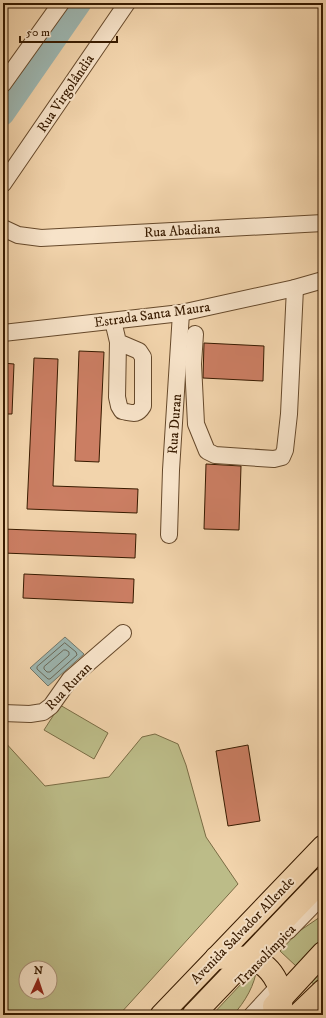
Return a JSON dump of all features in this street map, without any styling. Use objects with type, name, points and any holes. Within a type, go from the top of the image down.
[{"type":"highway","name":"Avenida Salvador Allende","points":[[279,992],[323,879]]},
{"type":"highway","name":"Avenida Salvador Allende","points":[[258,1014],[279,992],[323,953]]},
{"type":"highway","points":[[216,958],[241,957],[279,992]]},
{"type":"highway","name":"Avenida Salvador Allende","points":[[193,1015],[279,992]]},
{"type":"main road","name":"Avenida Salvador Allende","points":[[161,1015],[323,846]]},
{"type":"main road","name":"Avenida Salvador Allende","points":[[279,992],[323,990]]},
{"type":"street","points":[[3,84],[61,3]]},
{"type":"street","name":"Rua Virgolândia","points":[[3,184],[127,3]]},
{"type":"street","name":"Rua Abadiana","points":[[3,228],[18,235],[41,238],[323,223]]},
{"type":"street","name":"Estrada Santa Maura","points":[[3,334],[181,313],[295,288],[323,280]]},
{"type":"street","points":[[195,334],[193,364],[196,424],[207,451],[215,455],[274,459],[282,457],[285,450],[288,414],[295,288]]},
{"type":"street","name":"Rua Duran","points":[[169,535],[171,470],[181,313]]},
{"type":"street","points":[[113,321],[118,342]]},
{"type":"street","name":"Rua Ruran","points":[[3,713],[30,714],[43,712],[51,706],[70,679],[123,633]]},
{"type":"street","name":"Transolímpica","points":[[279,992],[323,895]]},
{"type":"street","name":"Transolímpica","points":[[207,1015],[279,992],[323,941]]},
{"type":"street","points":[[258,1014],[263,991],[279,992]]},
{"type":"green space","points":[[60,705],[108,733],[94,759],[44,730]]},
{"type":"green space","points":[[155,734],[178,744],[186,765],[206,837],[238,884],[119,1015],[3,1015],[3,740],[45,786],[109,777],[142,737]]},
{"type":"green space","points":[[323,915],[323,936],[297,967],[280,951],[298,932]]},
{"type":"green space","points":[[226,964],[224,972],[182,1015],[170,1015],[212,970]]},
{"type":"green space","points":[[323,965],[323,978],[316,986],[309,980]]},
{"type":"green space","points":[[257,967],[249,993],[242,1005],[233,1015],[212,1015]]},
{"type":"water","points":[[65,637],[84,654],[48,686],[30,668]]},
{"type":"building","points":[[204,343],[264,346],[263,381],[203,378]]},
{"type":"building","points":[[79,351],[104,352],[99,462],[75,461]]},
{"type":"building","points":[[34,358],[58,359],[53,486],[138,489],[137,513],[27,509]]},
{"type":"building","points":[[3,363],[14,364],[12,414],[3,414]]},
{"type":"building","points":[[206,464],[241,466],[239,530],[204,529]]},
{"type":"building","points":[[3,529],[136,534],[135,558],[3,553]]},
{"type":"building","points":[[24,574],[134,579],[133,603],[23,598]]},
{"type":"building","points":[[248,745],[260,821],[228,826],[216,751]]},
{"type":"waterway","points":[[3,114],[80,3]]}]
